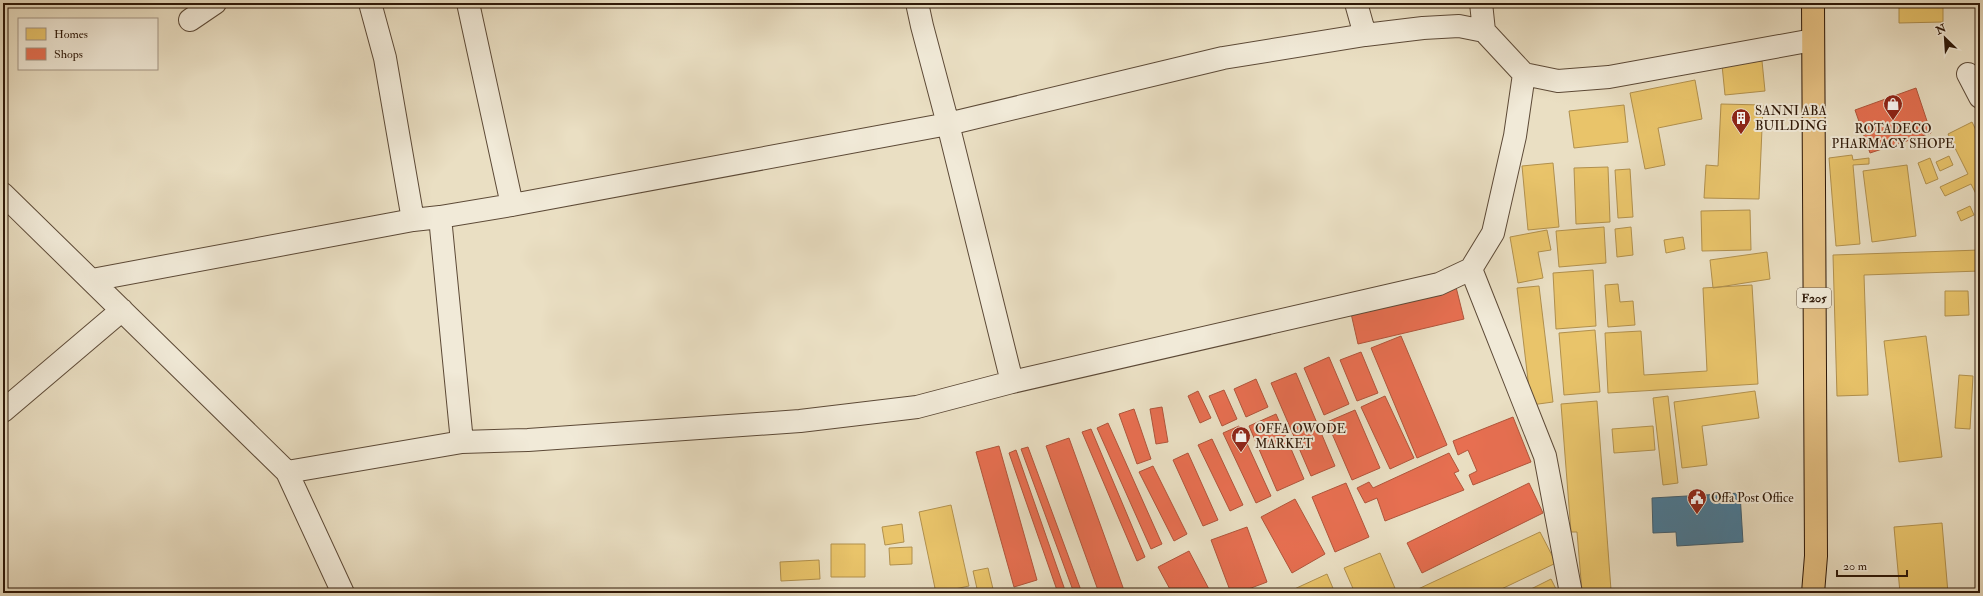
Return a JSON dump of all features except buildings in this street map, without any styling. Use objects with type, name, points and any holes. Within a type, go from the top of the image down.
[{"type":"main road","name":"F205","points":[[1813,3],[1816,556],[1813,593]]},
{"type":"street","points":[[190,20],[215,3]]},
{"type":"street","points":[[370,3],[385,58],[413,220]]},
{"type":"street","points":[[468,3],[512,205]]},
{"type":"street","points":[[917,3],[1012,382]]},
{"type":"street","points":[[1356,3],[1364,35]]},
{"type":"street","points":[[1481,3],[1484,31]]},
{"type":"street","points":[[92,280],[413,220],[512,205],[948,124],[1223,58],[1364,35],[1459,26],[1484,31],[1524,74],[1558,81],[1609,77],[1813,40]]},
{"type":"street","points":[[286,472],[462,442],[528,440],[800,421],[917,407],[1012,382],[1439,284],[1471,269],[1493,233],[1515,136],[1524,74]]},
{"type":"street","points":[[1968,74],[1980,97]]},
{"type":"street","points":[[3,194],[286,472],[343,593]]},
{"type":"street","points":[[440,217],[462,442]]},
{"type":"street","points":[[1471,269],[1544,456],[1571,593]]},
{"type":"street","points":[[3,411],[122,310]]},
{"type":"place","name":"ROTADECO PHARMACY SHOPE","points":[[1893,121]]},
{"type":"place","name":"SANNI ABA BUILDING","points":[[1741,135]]},
{"type":"place","name":"OFFA OWODE MARKET","points":[[1241,453]]},
{"type":"place","name":"Offa Post Office","points":[[1697,515]]}]
